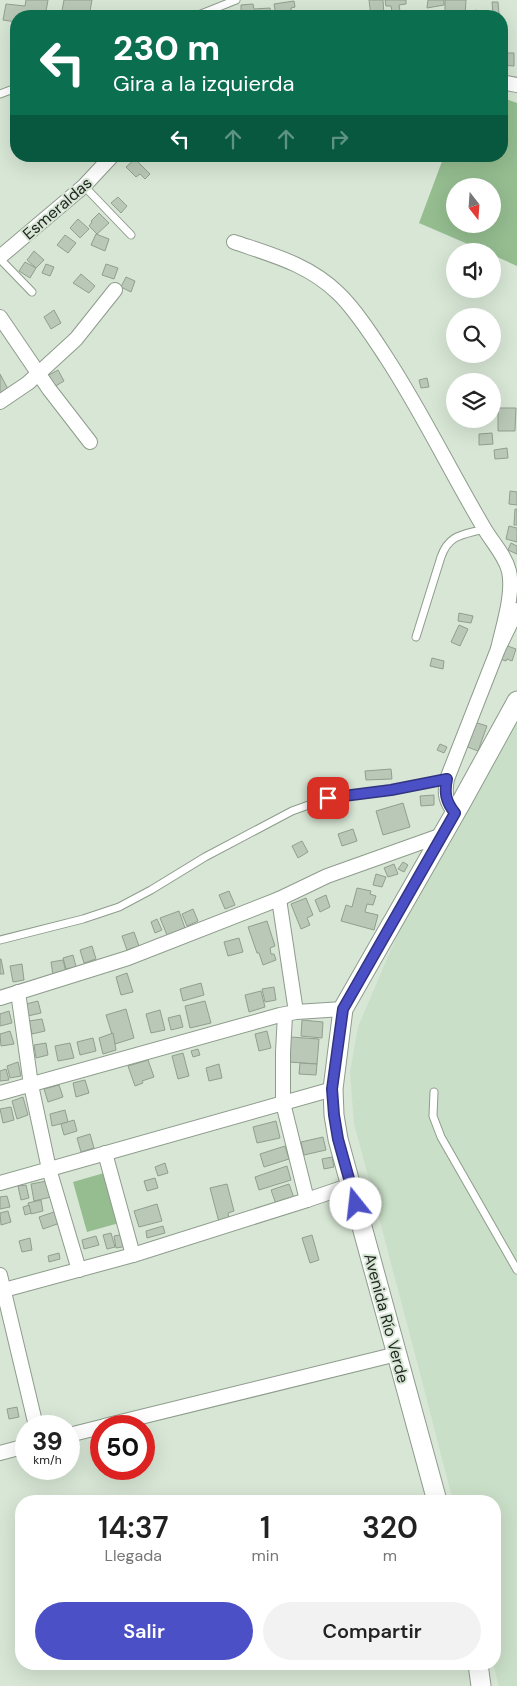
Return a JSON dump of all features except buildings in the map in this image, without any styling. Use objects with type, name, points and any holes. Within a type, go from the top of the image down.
[{"type":"main road","name":"Avenida Río Verde","points":[[434,1495],[398,1354],[338,1139],[332,1089],[343,1009],[517,701]]},
{"type":"main road","points":[[479,1670],[481,1686]]},
{"type":"street","name":"Esmeraldas","points":[[0,258],[84,186],[106,162]]},
{"type":"street","points":[[234,242],[291,261],[318,277],[339,293],[370,333],[408,392],[484,529],[502,556],[509,572],[510,598],[498,649]]},
{"type":"street","points":[[0,402],[38,373],[76,339],[115,290]]},
{"type":"street","points":[[0,317],[38,373],[90,442]]},
{"type":"street","points":[[455,813],[445,796],[444,790],[447,779],[498,649],[517,610]]},
{"type":"street","points":[[0,998],[128,958],[279,899],[327,876],[442,835]]},
{"type":"street","points":[[279,899],[291,1014],[283,1052],[283,1103],[308,1200]]},
{"type":"street","points":[[18,992],[31,1085],[49,1169],[78,1270]]},
{"type":"street","points":[[0,1093],[291,1014],[343,1009]]},
{"type":"street","points":[[0,1183],[332,1089]]},
{"type":"street","points":[[104,1153],[133,1256]]},
{"type":"street","points":[[4,1290],[133,1256],[351,1185]]},
{"type":"street","points":[[0,1275],[33,1415]]},
{"type":"street","points":[[151,1415],[398,1354]]},
{"type":"street","points":[[0,1452],[15,1449]]},
{"type":"lane","points":[[211,10],[236,0]]},
{"type":"lane","points":[[84,186],[132,235]]},
{"type":"lane","points":[[0,258],[32,292]]},
{"type":"lane","points":[[416,637],[443,550],[452,538],[484,529]]},
{"type":"lane","points":[[0,940],[82,919],[119,907],[205,857],[292,811],[328,798],[391,790],[447,779]]},
{"type":"lane","points":[[434,1092],[433,1116],[440,1137],[517,1270]]},
{"type":"shaded area","points":[[517,723],[517,1686],[499,1686],[495,1670],[501,1670],[501,1495],[451,1495],[354,1123],[350,1072],[358,1027],[398,933]]},
{"type":"green space","points":[[508,100],[517,103],[517,266],[501,259],[501,243],[465,243],[419,223],[442,162],[508,162]]},
{"type":"green space","points":[[104,1173],[119,1223],[87,1232],[73,1182]]},
{"type":"route","points":[[328,798],[391,790],[447,779],[444,790],[445,796],[455,813],[343,1009],[332,1089],[338,1139],[356,1204]]}]
